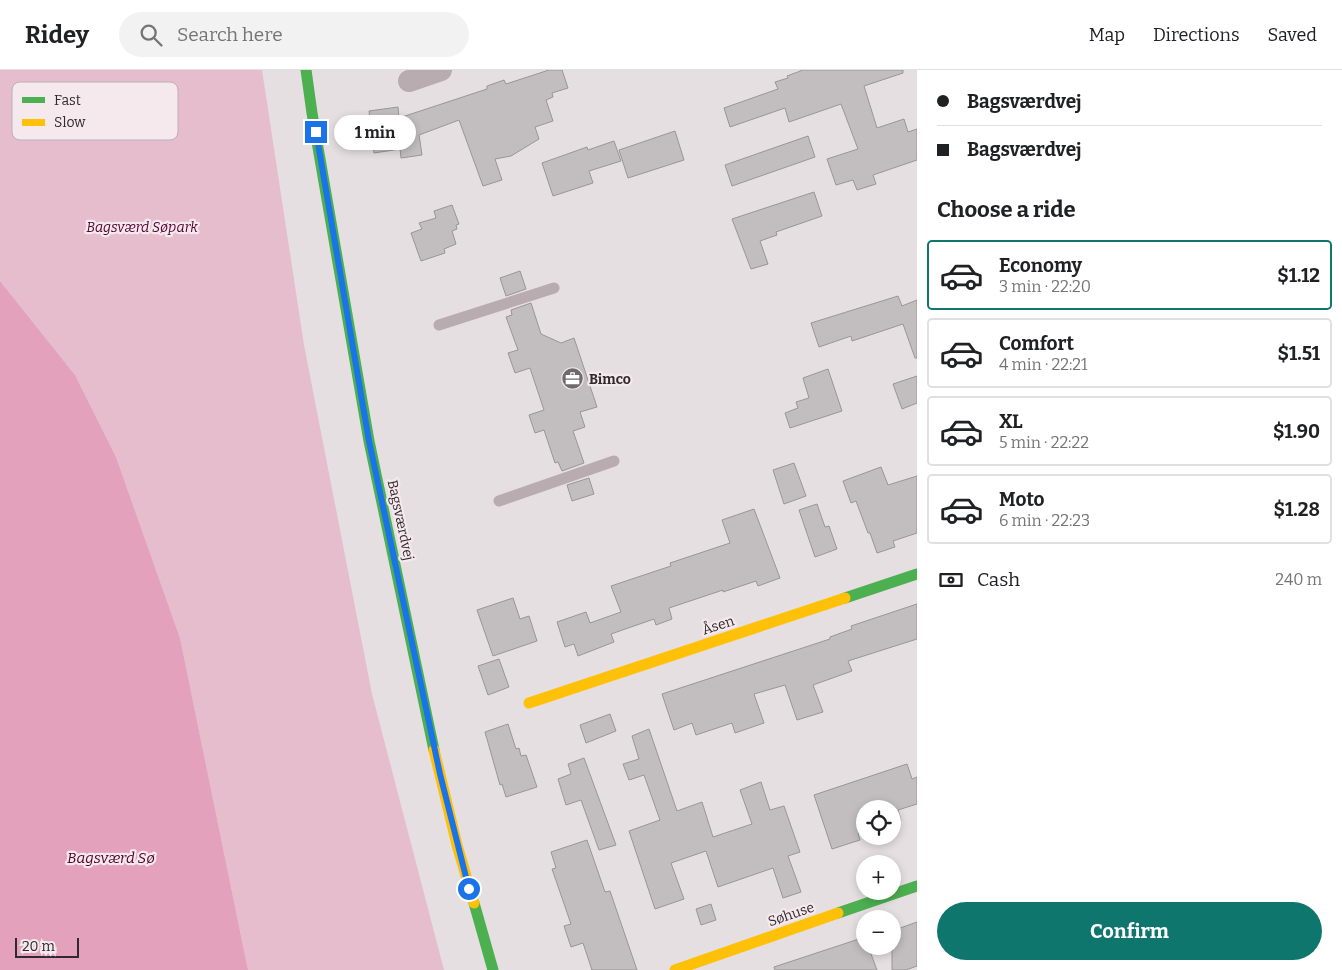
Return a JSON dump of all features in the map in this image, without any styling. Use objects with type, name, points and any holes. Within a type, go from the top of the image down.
[{"type":"main road","name":"Bagsværdvej","points":[[306,70],[369,441],[440,774],[457,845],[492,970]]},
{"type":"main road","name":"Åsen","points":[[529,703],[917,574]]},
{"type":"main road","name":"Søhuse","points":[[675,970],[917,886]]},
{"type":"street","points":[[409,81],[441,70]]},
{"type":"lane","points":[[440,325],[554,288]]},
{"type":"lane","points":[[499,501],[614,461]]},
{"type":"green space","name":"Bagsværd Søpark","points":[[0,70],[262,70],[304,345],[372,694],[444,970],[248,970],[180,638],[116,457],[75,375],[0,281]]},
{"type":"water","name":"Bagsværd Sø","points":[[0,281],[75,375],[116,457],[180,638],[248,970],[0,970]]},
{"type":"building","points":[[549,70],[562,70],[568,88],[552,93],[553,97],[546,100],[553,121],[535,127],[539,139],[511,156],[495,159],[502,180],[483,186],[459,120],[419,135],[422,155],[401,158],[400,149],[374,153],[369,111],[398,107],[399,118],[487,89],[487,86],[504,80],[506,84]]},
{"type":"building","points":[[803,70],[903,70],[903,73],[864,86],[877,128],[904,119],[908,132],[917,129],[917,160],[873,175],[876,184],[857,190],[853,180],[836,185],[827,159],[858,149],[841,104],[789,122],[785,108],[730,127],[724,108],[778,89],[775,82]]},
{"type":"building","points":[[675,131],[684,160],[628,178],[619,150]]},
{"type":"building","points":[[808,136],[815,157],[732,186],[725,165]]},
{"type":"building","points":[[614,141],[621,161],[589,171],[593,183],[553,196],[542,163],[587,147],[588,150]]},
{"type":"building","points":[[814,192],[822,216],[776,232],[777,235],[760,241],[768,264],[751,269],[732,219]]},
{"type":"building","points":[[452,205],[459,224],[456,225],[457,229],[452,231],[456,244],[444,249],[445,253],[421,261],[411,233],[422,229],[419,223],[436,218],[434,211]]},
{"type":"building","points":[[520,271],[526,289],[506,296],[500,278]]},
{"type":"building","points":[[898,296],[902,306],[917,300],[917,358],[915,358],[903,324],[852,341],[851,336],[819,347],[811,323]]},
{"type":"building","points":[[531,303],[541,334],[561,343],[574,338],[597,407],[580,412],[585,427],[573,431],[584,463],[562,471],[558,462],[555,463],[544,430],[535,433],[529,415],[544,410],[530,368],[515,373],[508,353],[518,350],[506,317],[512,315],[511,310]]},
{"type":"building","points":[[828,369],[842,411],[790,428],[785,413],[798,408],[796,402],[809,398],[803,378]]},
{"type":"building","points":[[917,376],[917,403],[902,409],[893,384]]},
{"type":"building","points":[[794,463],[806,496],[784,504],[773,470]]},
{"type":"building","points":[[881,467],[888,485],[917,476],[917,533],[893,541],[895,547],[877,553],[856,501],[851,503],[843,481]]},
{"type":"building","points":[[589,478],[594,494],[572,501],[567,485]]},
{"type":"building","points":[[817,504],[825,527],[829,526],[837,549],[815,557],[799,510]]},
{"type":"building","points":[[754,509],[780,578],[758,586],[756,581],[669,608],[672,619],[656,625],[654,619],[611,634],[614,642],[578,656],[574,644],[565,647],[557,622],[586,612],[590,623],[621,612],[611,586],[671,566],[670,563],[730,543],[722,520]]},
{"type":"building","points":[[513,598],[520,619],[529,616],[537,641],[493,656],[477,610]]},
{"type":"building","points":[[917,604],[917,639],[848,661],[852,671],[813,685],[823,712],[797,720],[785,685],[754,694],[764,723],[735,733],[732,723],[696,735],[692,723],[674,730],[662,694],[830,639],[830,637],[852,629],[851,626]]},
{"type":"building","points":[[499,659],[509,687],[488,695],[478,666]]},
{"type":"building","points":[[610,714],[616,731],[586,743],[580,725]]},
{"type":"building","points":[[508,724],[516,749],[519,748],[521,756],[526,755],[537,787],[506,797],[502,784],[500,785],[485,732]]},
{"type":"building","points":[[649,729],[677,811],[702,802],[713,837],[752,824],[740,790],[761,782],[770,810],[784,806],[800,852],[788,856],[801,892],[783,898],[773,868],[718,887],[706,851],[671,863],[684,899],[655,909],[629,831],[660,820],[644,775],[629,780],[623,764],[639,759],[632,736]]},
{"type":"building","points":[[584,758],[616,845],[599,850],[581,800],[566,805],[558,779],[571,774],[568,764]]},
{"type":"building","points":[[907,764],[912,779],[917,777],[917,804],[901,809],[901,800],[856,800],[856,841],[832,849],[814,795]]},
{"type":"building","points":[[587,840],[605,892],[610,891],[637,970],[592,970],[583,943],[571,947],[564,926],[571,924],[552,869],[556,868],[551,852]]},
{"type":"building","points":[[711,904],[716,920],[701,925],[696,909]]},
{"type":"building","points":[[917,922],[917,966],[906,970],[892,970],[892,955],[901,955],[901,928]]},
{"type":"building","points":[[856,940],[856,955],[871,955],[877,970],[775,970],[774,967]]},
{"type":"traffic: fast","points":[[306,70],[369,441],[434,750]]},
{"type":"traffic: fast","points":[[845,598],[917,574]]},
{"type":"traffic: fast","points":[[838,913],[917,886]]},
{"type":"traffic: fast","points":[[474,903],[493,970]]},
{"type":"traffic: slow","points":[[529,703],[845,598]]},
{"type":"traffic: slow","points":[[434,750],[457,845],[474,903]]},
{"type":"traffic: slow","points":[[675,970],[838,913]]},
{"type":"place","name":"Bimco","points":[[573,379]]},
{"type":"route","points":[[316,132],[369,441],[440,774],[469,889]]}]
